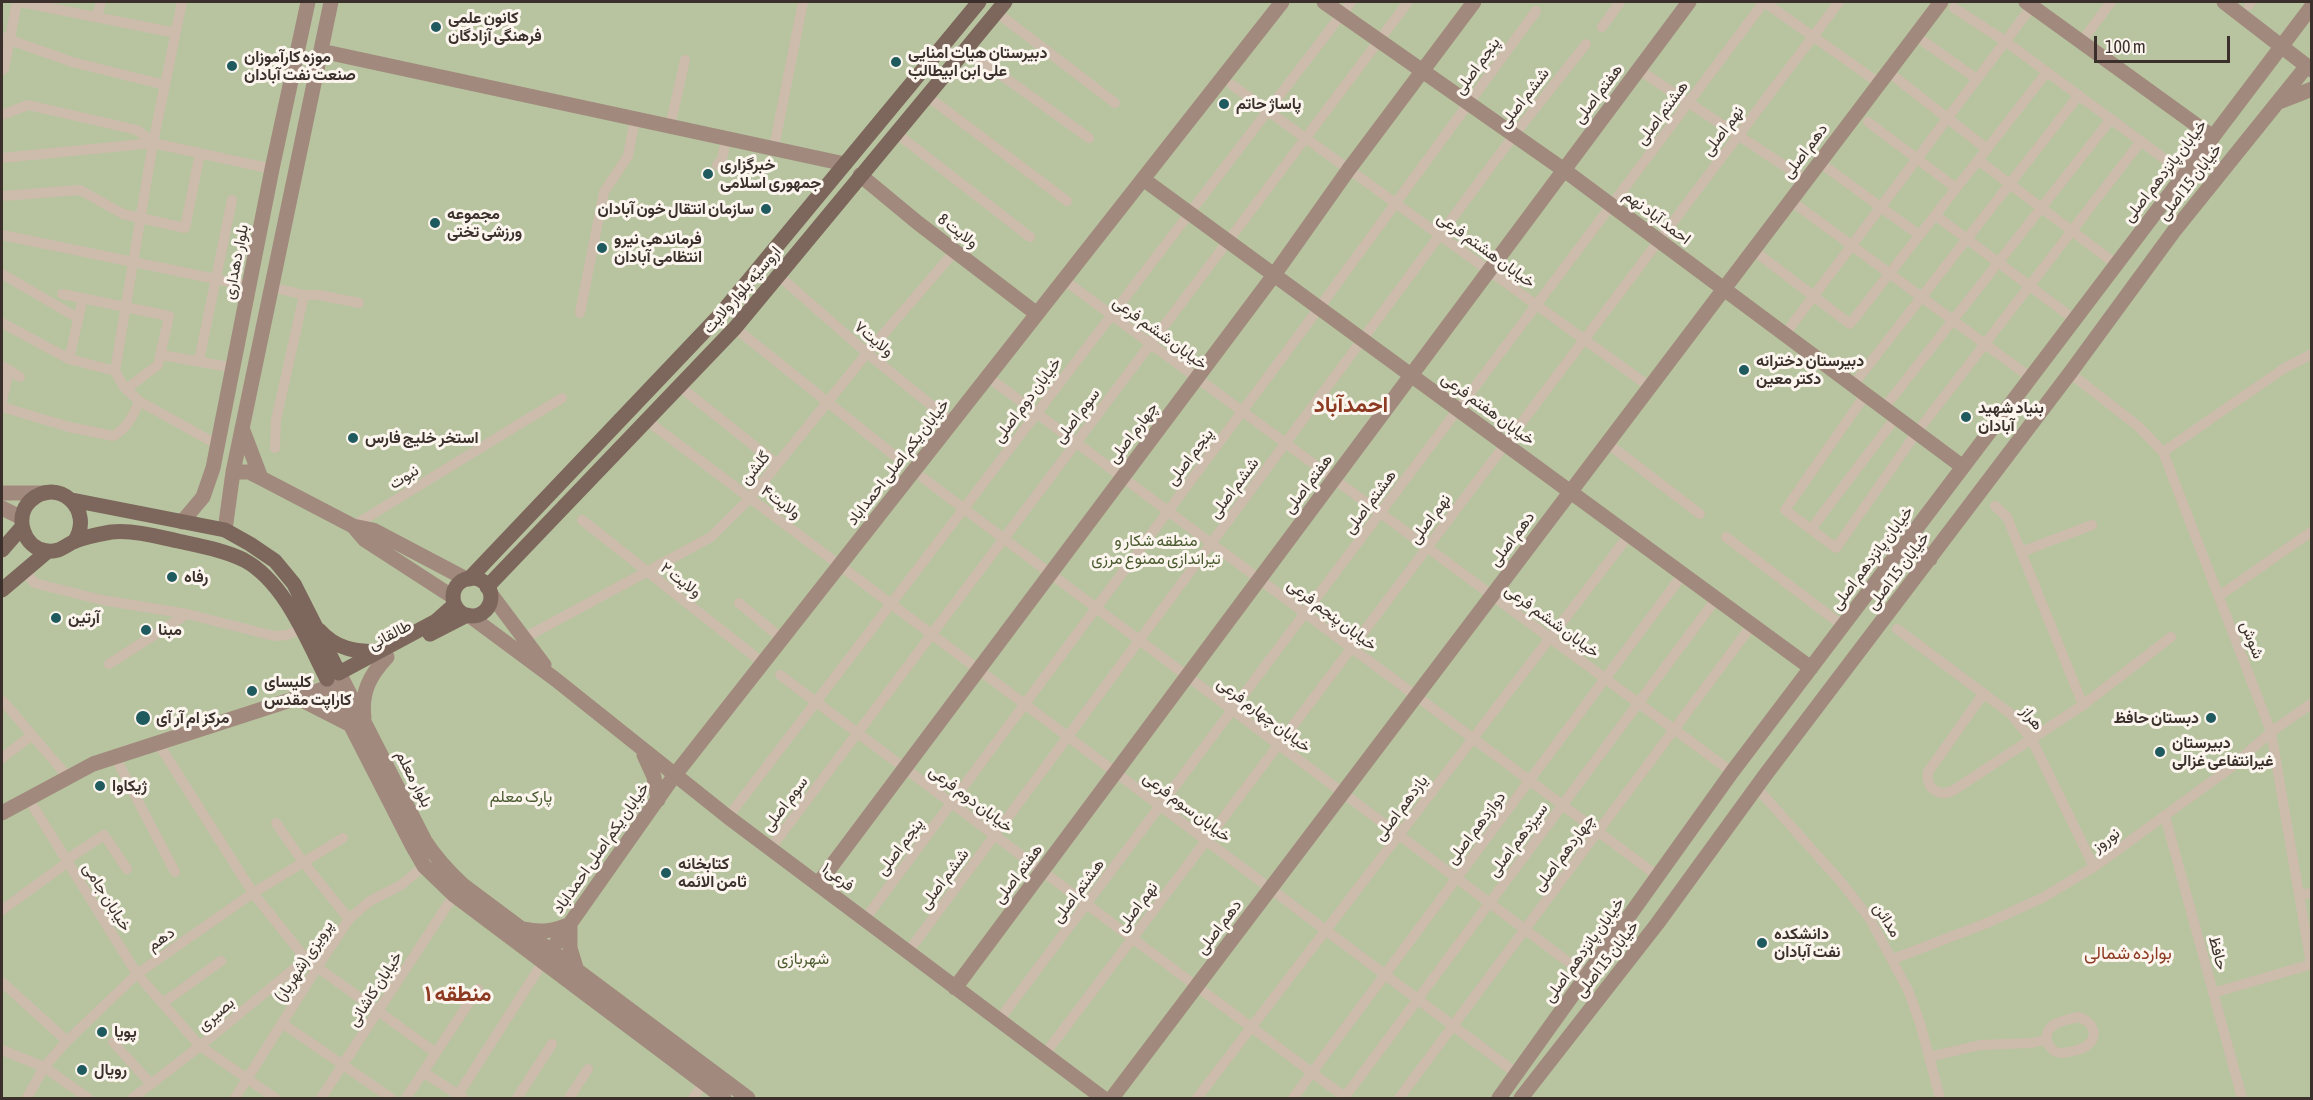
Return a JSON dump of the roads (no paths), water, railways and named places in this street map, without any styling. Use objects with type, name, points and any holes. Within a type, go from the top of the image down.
[{"type":"main road","name":"بلوار دهداری","points":[[182,522],[203,497],[213,468],[272,169],[309,2]]},
{"type":"main road","points":[[206,547],[225,530],[233,472],[270,287],[331,2]]},
{"type":"main road","name":"اروسیّه بلوار ولایت","points":[[468,579],[735,297],[979,2]]},
{"type":"main road","name":"خیابان یکم اصلی احمداباد","points":[[547,956],[674,776],[1282,2]]},
{"type":"main road","name":"احمد آباد نهم","points":[[1324,2],[1346,7],[1380,39],[1564,170],[1963,467]]},
{"type":"main road","name":"چهارم اصلی","points":[[818,884],[1274,275],[1349,169],[1474,2]]},
{"type":"main road","name":"هفتم اصلی","points":[[956,988],[1689,2]]},
{"type":"main road","points":[[2224,2],[2309,68]]},
{"type":"main road","points":[[2029,4],[2213,137]]},
{"type":"main road","name":"اروسیّه بلوار ولایت","points":[[489,590],[646,420],[735,328],[927,96],[999,5]]},
{"type":"main road","name":"دهم اصلی","points":[[1112,1098],[1879,83],[1948,5]]},
{"type":"main road","name":"خیابان پانزدهم اصلی","points":[[1498,1098],[1634,912],[1732,772],[2117,265],[2152,214],[2312,6]]},
{"type":"main road","points":[[964,21],[974,24],[978,33]]},
{"type":"main road","points":[[321,51],[845,164]]},
{"type":"main road","name":"خیابان 15 اصلی","points":[[1521,1098],[1657,924],[1756,788],[2200,197],[2276,103],[2309,68]]},
{"type":"main road","points":[[2276,103],[2312,89]]},
{"type":"main road","name":"ولایت 8","points":[[860,175],[1037,314]]},
{"type":"main road","points":[[2183,176],[2187,192],[2200,197]]},
{"type":"main road","name":"خیابان هفتم فرعی","points":[[1143,179],[1811,668]]},
{"type":"main road","points":[[2152,214],[2165,221],[2174,231]]},
{"type":"main road","points":[[735,297],[739,306],[749,309]]},
{"type":"main road","points":[[719,315],[729,319],[735,328]]},
{"type":"main road","points":[[243,320],[263,324]]},
{"type":"main road","points":[[242,428],[261,477]]},
{"type":"main road","points":[[233,472],[249,472],[261,477],[353,526],[373,530],[468,579],[479,580],[489,590],[555,679]]},
{"type":"main road","points":[[2,493],[55,492],[72,500],[80,513],[78,536],[74,542],[58,551],[48,551],[33,545],[27,539],[22,522],[2,508]]},
{"type":"main road","points":[[2,550],[22,522],[30,502],[46,493]]},
{"type":"main road","name":"بلوار معلم","points":[[72,500],[225,530],[274,561],[294,584],[307,626],[357,723],[424,866],[454,895],[547,956],[724,1098]]},
{"type":"main road","points":[[353,526],[365,540],[454,601],[461,612],[555,679]]},
{"type":"main road","name":"بلوار معلم","points":[[74,542],[109,532],[131,531],[206,547],[244,560],[264,575],[307,626]]},
{"type":"main road","points":[[1908,540],[1930,559]]},
{"type":"main road","points":[[2,590],[48,551]]},
{"type":"main road","points":[[454,601],[455,588],[468,579]]},
{"type":"main road","points":[[469,616],[486,609],[489,604],[489,590]]},
{"type":"main road","name":"طالقانی","points":[[384,654],[436,621],[454,601]]},
{"type":"main road","name":"طالقانی","points":[[335,680],[384,654],[469,616]]},
{"type":"main road","points":[[298,698],[357,723],[366,686],[384,654],[343,648],[307,626]]},
{"type":"main road","name":"فرعی۱","points":[[555,679],[674,776],[1103,1098]]},
{"type":"main road","points":[[2,813],[67,776],[115,757],[298,698],[335,680]]},
{"type":"main road","name":"بلوار معلم","points":[[357,723],[435,857],[463,885],[520,928],[547,956],[577,971],[747,1098]]},
{"type":"main road","points":[[639,747],[649,764],[658,800]]},
{"type":"main road","points":[[1634,912],[1643,921],[1657,924]]},
{"type":"main road","points":[[520,928],[537,932],[554,930],[570,924],[570,948],[577,971]]},
{"type":"street","points":[[2,70],[4,69],[5,38],[19,2],[176,33]]},
{"type":"street","points":[[97,17],[101,2]]},
{"type":"street","points":[[182,2],[153,143],[115,371],[126,389],[139,401],[218,445]]},
{"type":"street","points":[[774,147],[803,2]]},
{"type":"street","name":"سوم اصلی","points":[[770,849],[1408,2]]},
{"type":"street","points":[[1602,27],[1620,2]]},
{"type":"street","points":[[1764,2],[1879,83]]},
{"type":"street","name":"هشتم اصلی","points":[[999,1020],[1764,2]]},
{"type":"street","name":"نهم اصلی","points":[[1045,1054],[1839,2]]},
{"type":"street","points":[[2081,42],[2111,2]]},
{"type":"street","points":[[1785,334],[1977,79],[2029,4]]},
{"type":"street","points":[[999,5],[1115,103]]},
{"type":"street","points":[[1948,5],[2005,41],[2141,141],[2183,176]]},
{"type":"street","name":"خیابان دوم اصلی","points":[[728,817],[1346,7]]},
{"type":"street","name":"پنجم اصلی","points":[[864,920],[1319,308],[1536,11]]},
{"type":"street","points":[[5,38],[72,62],[165,85]]},
{"type":"street","points":[[1923,41],[1977,79]]},
{"type":"street","name":"ششم اصلی","points":[[908,952],[1514,135],[1586,44]]},
{"type":"street","points":[[965,49],[1089,138]]},
{"type":"street","points":[[670,126],[685,60]]},
{"type":"street","points":[[1639,70],[1806,180]]},
{"type":"street","points":[[1753,249],[1850,324],[2047,72]]},
{"type":"street","points":[[1896,78],[1987,149]]},
{"type":"street","name":"خیابان هشتم فرعی","points":[[1232,85],[1650,387]]},
{"type":"street","points":[[2079,95],[1922,297],[1859,390],[1785,510],[1811,530],[1836,548],[1917,432],[2141,141]]},
{"type":"street","points":[[927,96],[1067,201]]},
{"type":"street","points":[[2,115],[28,105],[137,130],[153,143]]},
{"type":"street","points":[[580,313],[604,192],[627,156],[635,119]]},
{"type":"street","points":[[1811,530],[1953,320],[2111,119]]},
{"type":"street","points":[[1868,122],[1956,188]]},
{"type":"street","points":[[896,133],[1030,237]]},
{"type":"street","points":[[717,165],[722,159],[726,139]]},
{"type":"street","points":[[2,158],[153,143],[272,169]]},
{"type":"street","points":[[2,196],[80,190],[123,214],[185,228],[200,153]]},
{"type":"street","points":[[1978,160],[2117,265]]},
{"type":"street","points":[[1819,162],[1919,235]]},
{"type":"street","points":[[199,361],[232,200]]},
{"type":"street","points":[[1790,200],[2031,378]]},
{"type":"street","points":[[1935,215],[2075,320]]},
{"type":"street","points":[[2,236],[250,286]]},
{"type":"street","name":"گلشن","points":[[524,638],[711,537],[750,498],[867,353],[955,251]]},
{"type":"street","points":[[2,274],[78,318]]},
{"type":"street","name":"ولایت۷","points":[[779,276],[867,353],[952,422]]},
{"type":"street","name":"خیابان ششم فرعی","points":[[1064,280],[1732,772]]},
{"type":"street","points":[[270,287],[304,295],[319,295],[359,303]]},
{"type":"street","points":[[62,294],[169,316],[158,365],[126,389]]},
{"type":"street","points":[[275,448],[276,420],[304,295]]},
{"type":"street","points":[[69,359],[83,298]]},
{"type":"street","points":[[2,323],[69,359],[115,371]]},
{"type":"street","points":[[735,328],[900,460]]},
{"type":"street","points":[[2163,452],[2283,369],[2312,354]]},
{"type":"street","points":[[162,355],[234,368]]},
{"type":"street","points":[[2,402],[5,368],[20,377]]},
{"type":"street","name":"شوش","points":[[2070,373],[2139,427],[2163,452],[2271,732],[2311,964]]},
{"type":"street","name":"خیابان پنجم فرعی","points":[[988,377],[1659,877]]},
{"type":"street","points":[[679,386],[777,464]]},
{"type":"street","name":"نبوت","points":[[353,526],[562,398]]},
{"type":"street","points":[[2,407],[114,436],[126,428],[139,401]]},
{"type":"street","name":"ولایت۴","points":[[646,420],[839,566]]},
{"type":"street","points":[[1608,443],[1700,514]]},
{"type":"street","name":"خیابان چهارم فرعی","points":[[923,477],[1587,976]]},
{"type":"street","points":[[1995,506],[2007,517],[2083,705]]},
{"type":"street","name":"ولایت ۲","points":[[582,520],[763,663]]},
{"type":"street","points":[[2021,552],[2092,525]]},
{"type":"street","points":[[2219,596],[2312,531]]},
{"type":"street","name":"یازدهم اصلی","points":[[1197,1098],[1629,535]]},
{"type":"street","points":[[1726,537],[1843,626]]},
{"type":"street","name":"خیابان سوم فرعی","points":[[839,566],[1516,1073]]},
{"type":"street","points":[[24,571],[35,583],[50,587],[102,600],[187,614],[274,636],[287,635],[307,626]]},
{"type":"street","name":"دوازدهم اصلی","points":[[1293,1098],[1683,574]]},
{"type":"street","name":"سیزدهم اصلی","points":[[1345,1098],[1716,599]]},
{"type":"street","points":[[739,603],[782,639]]},
{"type":"street","points":[[109,664],[187,614]]},
{"type":"street","name":"چهاردهم اصلی","points":[[1399,1098],[1752,625]]},
{"type":"street","name":"هراز","points":[[1898,629],[2011,714],[2032,740],[2094,867]]},
{"type":"street","points":[[1984,693],[1928,772],[1928,782],[1934,790],[1949,793],[2032,740],[2083,705],[2171,637]]},
{"type":"street","name":"خیابان دوم فرعی","points":[[780,675],[1345,1098]]},
{"type":"street","points":[[2,700],[67,776]]},
{"type":"street","name":"نوروز","points":[[1893,959],[1996,919],[2042,898],[2094,867],[2229,769],[2271,732],[2312,703]]},
{"type":"street","points":[[2,758],[32,735]]},
{"type":"street","points":[[158,744],[253,893],[306,959],[436,1053]]},
{"type":"street","points":[[115,757],[174,872]]},
{"type":"street","name":"مدائن","points":[[1756,788],[1841,882],[1870,919],[1908,990],[1940,1098]]},
{"type":"street","name":"خیابان جامی","points":[[28,798],[137,974],[201,1046],[275,1098]]},
{"type":"street","name":"حافظ","points":[[2165,816],[2242,1098]]},
{"type":"street","points":[[276,822],[303,862],[349,919]]},
{"type":"street","points":[[2,910],[104,835],[126,869]]},
{"type":"street","name":"دهم","points":[[27,1098],[44,1067],[67,1041],[137,974],[253,893],[343,838]]},
{"type":"street","name":"پرویزی (شهریار)","points":[[235,1098],[349,919],[370,901],[401,885],[424,866]]},
{"type":"street","points":[[2299,896],[2312,893]]},
{"type":"street","name":"خیابان کاشانی","points":[[321,1098],[454,895]]},
{"type":"street","points":[[423,1072],[459,1097],[547,956]]},
{"type":"street","name":"بصیری","points":[[133,1098],[201,1046],[306,959]]},
{"type":"street","points":[[163,1003],[221,961]]},
{"type":"street","points":[[2213,993],[2311,964]]},
{"type":"street","points":[[2,982],[67,1041]]},
{"type":"street","points":[[406,1098],[478,989]]},
{"type":"street","points":[[282,1023],[391,1098]]},
{"type":"street","points":[[1929,1057],[1980,1045],[2032,1043],[2047,1039]]},
{"type":"street","points":[[113,1042],[151,1084]]},
{"type":"street","points":[[517,1098],[552,1044]]},
{"type":"street","points":[[2,1050],[44,1067],[88,1098]]},
{"type":"street","points":[[569,1098],[588,1069]]},
{"type":"street","points":[[693,1098],[704,1083]]},
{"type":"place","name":"کانون علمی فرهنگی آزادگان","points":[[436,27]]},
{"type":"place","name":"دبیرستان هیات امنایی علی ابن ابیطالب","points":[[896,62]]},
{"type":"place","name":"موزه کارآموزان صنعت نفت آبادان","points":[[232,66]]},
{"type":"place","name":"پاساژ حاتم","points":[[1224,104]]},
{"type":"place","name":"خبرگزاری جمهوری اسلامی","points":[[708,174]]},
{"type":"place","name":"سازمان انتقال خون آبادان","points":[[766,209]]},
{"type":"place","name":"مجموعه ورزشی تختی","points":[[435,223]]},
{"type":"place","name":"فرماندهی نیرو انتظامی آبادان","points":[[602,248]]},
{"type":"place","name":"دبیرستان دخترانه دکتر معین","points":[[1744,370]]},
{"type":"place","name":"بنیاد شهید آبادان","points":[[1966,417]]},
{"type":"place","name":"استخر خلیج فارس","points":[[353,438]]},
{"type":"place","name":"رفاه","points":[[172,577]]},
{"type":"place","name":"آرتین","points":[[56,618]]},
{"type":"place","name":"مبنا","points":[[146,630]]},
{"type":"place","name":"کلیسای کاراپت مقدس","points":[[252,691]]},
{"type":"place","name":"مرکز ام آر آی","points":[[143,718]]},
{"type":"place","name":"دبستان حافظ","points":[[2211,718]]},
{"type":"place","name":"دبیرستان غیرانتفاعی غزالی","points":[[2160,752]]},
{"type":"place","name":"ژیکاوا","points":[[100,786]]},
{"type":"place","name":"کتابخانه ثامن الائمه","points":[[666,873]]},
{"type":"place","name":"دانشکده نفت آبادان","points":[[1762,943]]},
{"type":"place","name":"پویا","points":[[102,1032]]},
{"type":"place","name":"رویال","points":[[82,1070]]},
{"type":"district","name":"احمدآباد","points":[[1351,405]]},
{"type":"district","name":"بوارده شمالی","points":[[2128,953]]},
{"type":"district","name":"منطقه ۱","points":[[458,994]]},
{"type":"park label","name":"منطقه شکار و تیراندازی ممنوع مرزی","points":[[1156,550]]},
{"type":"park label","name":"پارک معلم","points":[[521,797]]},
{"type":"park label","name":"شهربازی","points":[[803,959]]}]
